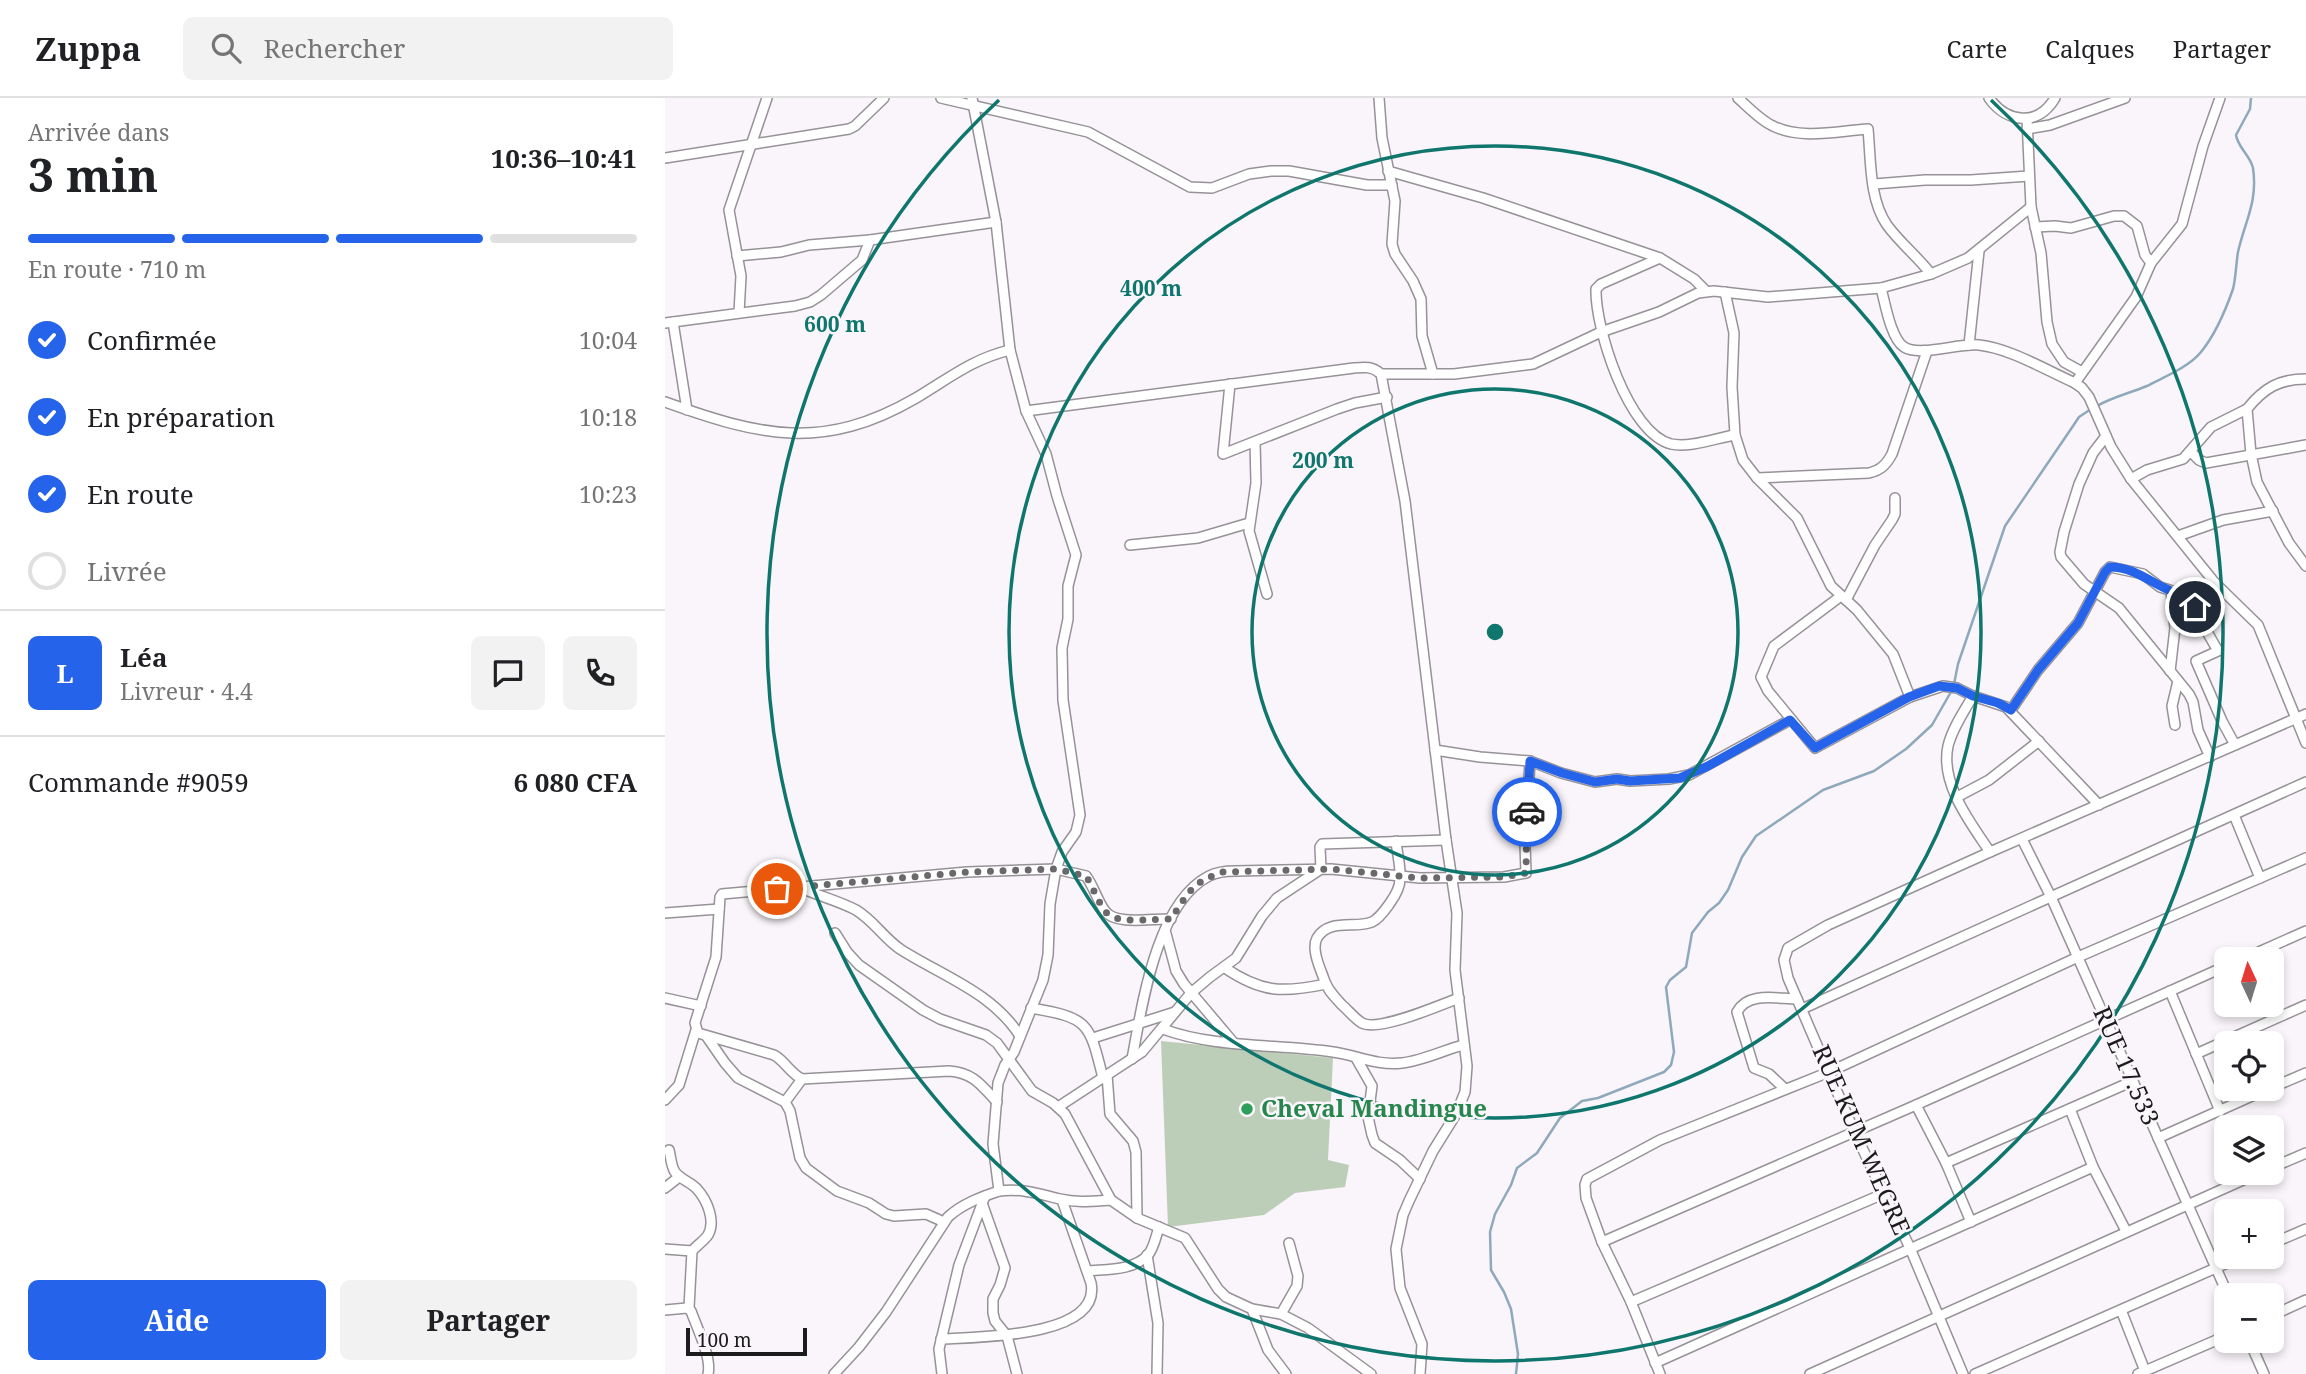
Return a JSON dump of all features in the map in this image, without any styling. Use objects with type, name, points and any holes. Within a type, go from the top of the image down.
[{"type":"street","points":[[739,313],[741,284],[729,210],[767,98]]},
{"type":"street","points":[[665,158],[849,129],[884,98]]},
{"type":"street","points":[[941,98],[973,102],[1088,132],[1190,187],[1212,188],[1249,174],[1271,171],[1349,180],[1367,185],[1392,185]]},
{"type":"street","points":[[1378,98],[1382,138],[1395,201],[1392,244],[1421,299],[1422,336],[1433,374]]},
{"type":"street","points":[[1738,98],[1757,116],[1772,126],[1785,130],[1810,133],[1868,129],[1880,214],[1931,274]]},
{"type":"street","points":[[1989,98],[1997,109],[2027,124],[2050,125],[2125,98]]},
{"type":"street","points":[[2027,124],[2055,98]]},
{"type":"street","points":[[2074,383],[2136,297],[2151,263],[2182,224],[2203,146],[2220,98]]},
{"type":"street","points":[[973,102],[996,222],[1010,349],[1026,411],[1046,454],[1076,555],[1068,586],[1068,619],[1062,648],[1063,700],[1080,816],[1076,832],[1062,852],[1056,869],[1046,970],[1020,1036],[1000,1076],[993,1144],[999,1191]]},
{"type":"street","points":[[2027,124],[2031,207],[2041,253],[2047,322],[2052,344],[2064,362],[2082,372]]},
{"type":"street","points":[[1388,171],[1483,198],[1660,258],[1694,279],[1706,291]]},
{"type":"street","points":[[1874,184],[2029,176]]},
{"type":"street","points":[[1026,411],[1368,366],[1381,374],[1433,374],[1533,364],[1601,332],[1659,312],[1706,291],[1768,297],[1881,288],[1931,274],[1979,251],[2031,207]]},
{"type":"street","points":[[2035,227],[2071,228],[2114,216],[2124,216],[2137,226],[2145,255],[2151,263]]},
{"type":"street","points":[[737,256],[781,252],[809,244],[870,240],[996,222]]},
{"type":"street","points":[[687,410],[669,322],[810,302],[862,260],[870,240]]},
{"type":"street","points":[[1969,345],[1979,251]]},
{"type":"street","points":[[1660,258],[1598,286],[1596,296],[1601,332],[1614,373],[1638,416],[1661,440],[1679,445],[1735,435]]},
{"type":"street","points":[[1881,288],[1898,342],[1912,351],[1979,345],[1998,350],[2082,388],[2131,479],[2215,583],[2258,625],[2306,743]]},
{"type":"street","points":[[1725,292],[1734,334],[1732,387],[1735,435],[1743,460],[1797,518],[1831,586],[1857,610],[1893,654],[1909,697]]},
{"type":"street","points":[[665,402],[757,431],[816,434],[891,411],[971,363],[1010,349]]},
{"type":"street","points":[[1757,478],[1878,471],[1892,454],[1927,351]]},
{"type":"street","points":[[1381,374],[1405,501],[1457,913],[1455,970],[1467,1066],[1465,1092],[1403,1215],[1396,1249],[1400,1288],[1422,1344],[1420,1374]]},
{"type":"street","points":[[2131,479],[2147,470],[2183,459],[2211,428],[2248,409],[2279,382],[2306,379]]},
{"type":"street","points":[[1230,384],[1223,454],[1346,406],[1387,397]]},
{"type":"street","points":[[2248,409],[2251,454],[2257,482],[2289,543],[2306,566]]},
{"type":"street","points":[[2106,436],[2093,453],[2079,484],[2060,552],[2065,564],[2084,584],[2119,608],[2178,681],[2193,702],[2198,730],[2210,757]]},
{"type":"street","points":[[1255,442],[1256,482],[1249,523],[1268,594]]},
{"type":"street","points":[[2191,452],[2206,463],[2306,445]]},
{"type":"street","points":[[1895,498],[1895,514],[1892,520],[1843,598],[1774,646],[1763,670],[1763,682],[1790,720],[1815,748],[1909,697],[1943,686],[1957,688],[1998,703],[2011,710],[2099,805]]},
{"type":"street","points":[[2179,536],[2223,520],[2273,511]]},
{"type":"street","points":[[1130,545],[1198,538],[1249,523]]},
{"type":"street","points":[[2011,710],[2038,670],[2078,623],[2107,569],[2114,566],[2143,574],[2160,587],[2193,596],[2215,583]]},
{"type":"street","points":[[2170,671],[2175,628],[2171,591]]},
{"type":"street","points":[[2193,596],[2198,616],[2218,651],[2196,661],[2235,745]]},
{"type":"street","points":[[2175,725],[2172,706],[2178,681]]},
{"type":"street","points":[[1973,696],[1948,743],[1948,765],[1957,797],[1968,820],[1990,852],[2306,714]]},
{"type":"street","points":[[1436,750],[1530,761],[1595,782],[1680,778],[1708,766],[1790,720]]},
{"type":"street","points":[[1957,797],[1989,780],[2039,741]]},
{"type":"street","points":[[1132,1059],[1154,956],[1164,930],[1188,893],[1211,875],[1235,871],[1321,869],[1401,877],[1504,877],[1526,873],[1530,761]]},
{"type":"street","points":[[1802,1009],[2306,782]]},
{"type":"street","points":[[2234,815],[2260,878]]},
{"type":"street","name":"RUE 17.533","points":[[2022,839],[2051,897],[2214,1262]]},
{"type":"street","points":[[1321,869],[1320,847],[1324,843],[1446,840]]},
{"type":"street","points":[[1396,841],[1401,877],[1394,899],[1378,918],[1370,923],[1337,925],[1325,930],[1315,942],[1326,984],[1365,1025],[1406,1017],[1459,998]]},
{"type":"street","name":"RUE KUM WEGRE","points":[[1962,1374],[1910,1248],[1854,1131],[1784,968],[1785,954],[1795,943],[1828,925],[1990,852]]},
{"type":"street","points":[[1660,1374],[1585,1198],[1587,1179],[1660,1140],[1829,1072],[2078,957],[2306,858]]},
{"type":"street","points":[[997,1102],[976,1080],[963,1072],[949,1070],[802,1079],[795,1076],[781,1058],[701,1035],[695,1023],[716,957],[720,897],[727,892],[967,872],[1056,869],[1086,876],[1105,911],[1113,918],[1171,919]]},
{"type":"street","points":[[1058,1107],[1132,1059],[1163,1029],[1191,993],[1236,958],[1262,915],[1277,898],[1321,869]]},
{"type":"street","points":[[798,887],[857,911],[898,947],[966,985],[992,1005],[1013,1025],[1020,1036]]},
{"type":"street","points":[[665,913],[719,909]]},
{"type":"street","points":[[1164,930],[1176,971],[1233,1042]]},
{"type":"street","points":[[2270,947],[2306,931]]},
{"type":"street","points":[[835,933],[847,953],[859,965],[923,1010],[997,1042],[1032,1091],[1058,1107],[1072,1125],[1111,1200],[1137,1218],[1185,1238],[1226,1297],[1252,1308],[1281,1314],[1308,1328],[1371,1374]]},
{"type":"street","points":[[1225,968],[1252,983],[1281,990],[1326,984]]},
{"type":"street","points":[[1602,1242],[2214,972]]},
{"type":"street","points":[[2170,991],[2220,1111]]},
{"type":"street","points":[[665,998],[701,1006]]},
{"type":"street","points":[[1785,1090],[1772,1076],[1754,1068],[1737,1012],[1739,1007],[1748,1001],[1759,998],[1797,999]]},
{"type":"street","points":[[2196,1054],[2306,1005]]},
{"type":"street","points":[[1031,1008],[1072,1017],[1083,1024],[1093,1038],[1105,1077],[1110,1114],[1133,1141],[1136,1152],[1137,1218]]},
{"type":"street","points":[[1093,1038],[1176,1011]]},
{"type":"street","points":[[1163,1029],[1192,1038],[1335,1052],[1375,1062],[1404,1063],[1464,1045]]},
{"type":"street","points":[[665,1100],[679,1085],[697,1030]]},
{"type":"street","points":[[708,1037],[738,1078],[785,1102],[790,1111],[800,1158],[806,1168],[838,1191],[869,1203],[886,1214],[926,1214],[944,1222]]},
{"type":"street","points":[[1356,1058],[1372,1086],[1368,1117],[1375,1143],[1401,1160],[1420,1179]]},
{"type":"street","points":[[2284,1082],[2306,1073]]},
{"type":"street","points":[[785,1102],[802,1079]]},
{"type":"street","points":[[1946,1163],[2133,1081]]},
{"type":"street","points":[[2158,1138],[2242,1101]]},
{"type":"street","points":[[1916,1105],[1946,1163],[1971,1222]]},
{"type":"street","points":[[2070,1109],[2093,1167],[2126,1231]]},
{"type":"street","points":[[665,1188],[672,1172],[669,1150]]},
{"type":"street","points":[[2284,1162],[2306,1153]]},
{"type":"street","points":[[1655,1363],[2093,1167]]},
{"type":"street","points":[[665,1249],[692,1251],[706,1239],[712,1220],[697,1188],[672,1172]]},
{"type":"street","points":[[1810,1374],[2232,1185]]},
{"type":"street","points":[[834,1374],[886,1312],[944,1222],[954,1211],[999,1191],[1026,1190],[1062,1200],[1111,1200]]},
{"type":"street","points":[[1630,1302],[1883,1194]]},
{"type":"street","points":[[983,1199],[1005,1268],[992,1308],[995,1321],[1007,1336],[1017,1374]]},
{"type":"street","points":[[942,1374],[939,1349],[941,1339],[959,1265],[983,1199]]},
{"type":"street","points":[[941,1339],[1007,1336],[1066,1322],[1085,1309],[1093,1291],[1062,1200]]},
{"type":"street","points":[[1157,1374],[1158,1323],[1147,1255],[1159,1227]]},
{"type":"street","points":[[2284,1238],[2306,1229]]},
{"type":"street","points":[[1281,1314],[1297,1286],[1298,1276],[1289,1243]]},
{"type":"street","points":[[692,1251],[689,1308],[708,1357],[708,1374]]},
{"type":"street","points":[[1087,1271],[1124,1267],[1147,1255]]},
{"type":"street","points":[[1975,1374],[2215,1269]]},
{"type":"street","points":[[2284,1310],[2306,1300]]},
{"type":"street","points":[[665,1310],[689,1308]]},
{"type":"street","points":[[1252,1308],[1268,1350],[1286,1374]]},
{"type":"street","points":[[2121,1310],[2142,1372],[2214,1341]]},
{"type":"street","points":[[2255,1353],[2264,1374]]},
{"type":"green space","name":"Cheval Mandingue","points":[[1161,1041],[1333,1058],[1328,1160],[1349,1165],[1345,1187],[1295,1193],[1264,1215],[1168,1227]]},
{"type":"waterway","points":[[2097,406],[2147,386],[2190,362],[2206,345],[2220,322],[2233,289],[2238,252],[2254,191],[2253,168],[2236,135],[2250,109],[2251,98]]},
{"type":"waterway","points":[[1954,684],[1958,664],[2005,526],[2079,417],[2091,409]]},
{"type":"waterway","points":[[1516,1374],[1518,1354],[1511,1309],[1491,1270],[1490,1232],[1495,1214],[1517,1168],[1537,1153],[1560,1118],[1582,1101],[1598,1098],[1664,1072],[1671,1065],[1674,1052],[1666,987],[1670,980],[1686,967],[1692,933],[1728,890],[1742,857],[1756,836],[1823,790],[1874,771],[1906,749],[1932,725],[1952,690]]},
{"type":"way so far","points":[[777,889],[967,872],[1056,869],[1086,876],[1105,911],[1113,918],[1171,919],[1188,893],[1211,875],[1222,872],[1331,869],[1420,878],[1504,877],[1526,873],[1527,812]]},
{"type":"place","name":"Cheval Mandingue","points":[[1247,1109]]},
{"type":"route","points":[[1527,812],[1530,761],[1595,782],[1680,778],[1708,766],[1790,720],[1815,748],[1909,697],[1939,686],[1957,688],[2011,710],[2038,670],[2078,623],[2110,567],[2143,574],[2160,587],[2193,596],[2195,607]]}]
